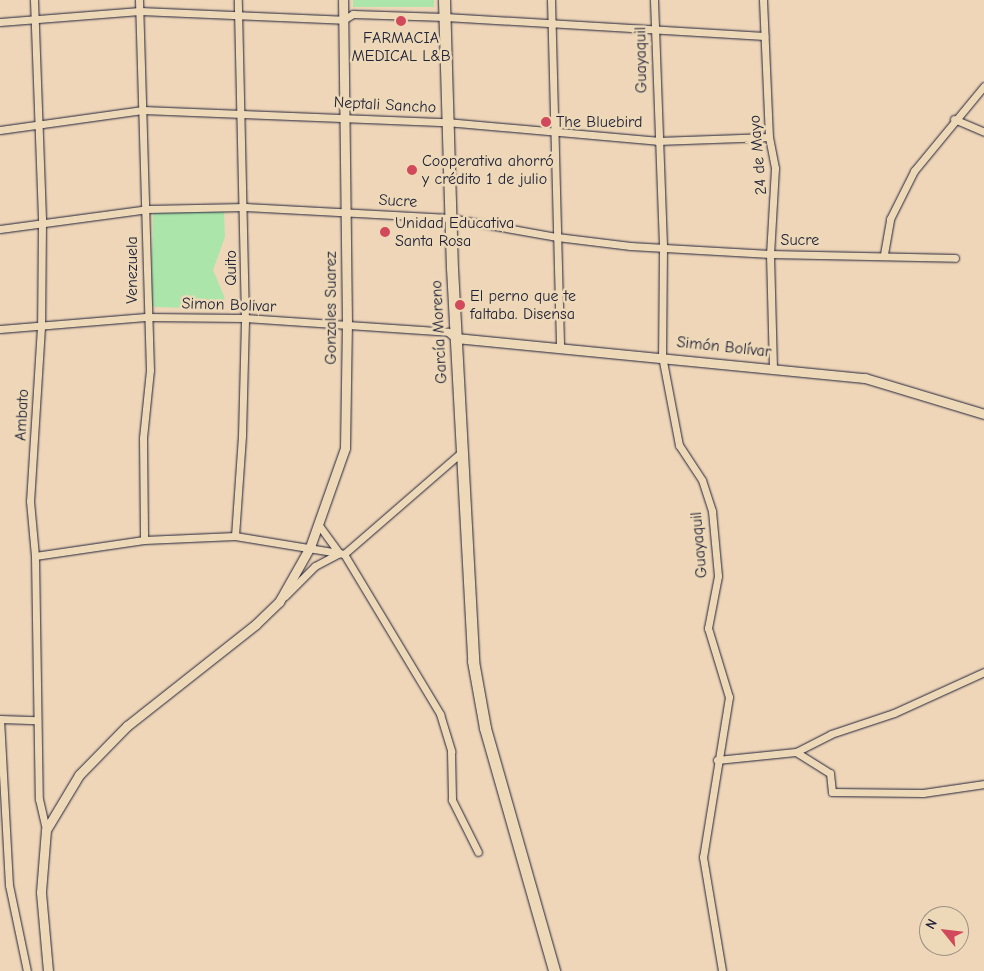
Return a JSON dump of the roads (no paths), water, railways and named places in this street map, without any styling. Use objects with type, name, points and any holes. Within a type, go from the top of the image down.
[{"type":"highway","name":"García Moreno","points":[[444,0],[446,122],[455,338],[463,451],[473,661],[485,728],[554,971]]},
{"type":"street","name":"Ambato","points":[[34,0],[42,222],[41,327],[30,501],[35,556],[39,799],[46,830]]},
{"type":"street","name":"Venezuela","points":[[139,0],[146,209],[146,317],[150,370],[143,438],[144,540]]},
{"type":"street","name":"Quito","points":[[235,536],[242,435],[245,318],[245,207],[238,0]]},
{"type":"street","name":"Gonzales Suarez","points":[[46,830],[79,775],[127,726],[256,624],[279,602],[310,547],[345,448],[347,323],[343,0]]},
{"type":"street","points":[[551,0],[560,347]]},
{"type":"street","name":"Guayaquil","points":[[654,0],[657,141],[663,247],[662,356],[678,445],[702,480],[712,510],[718,576],[708,628],[729,696],[717,760],[703,857],[722,971]]},
{"type":"street","name":"24 de Mayo","points":[[763,0],[769,137],[775,168],[776,199],[770,254],[773,367]]},
{"type":"street","points":[[0,22],[140,11],[343,20],[353,14],[445,16],[552,25],[764,36]]},
{"type":"street","points":[[884,254],[890,219],[901,194],[954,119],[984,86]]},
{"type":"street","name":"Neptali Sancho","points":[[0,130],[142,110],[344,116],[446,122],[555,130],[657,141],[769,137]]},
{"type":"street","points":[[954,119],[984,132]]},
{"type":"street","name":"Sucre","points":[[0,229],[146,209],[245,207],[450,218],[557,237],[663,247],[770,254],[884,254],[955,258]]},
{"type":"street","name":"Simon Bolivar","points":[[0,329],[146,317],[245,318],[347,323],[448,332],[455,338]]},
{"type":"street","name":"Simón Bolívar","points":[[455,338],[662,356],[865,378],[984,414]]},
{"type":"street","points":[[279,602],[316,566],[342,554],[463,451]]},
{"type":"street","points":[[318,524],[342,554],[440,714],[451,751],[452,800],[478,852]]},
{"type":"street","points":[[35,556],[144,540],[235,536],[310,547],[342,554]]},
{"type":"street","points":[[717,760],[796,752],[831,734],[894,713],[984,672]]},
{"type":"street","points":[[27,971],[9,885],[0,719],[37,720]]},
{"type":"street","points":[[796,752],[830,773],[832,792],[923,793],[984,784]]},
{"type":"street","points":[[46,830],[41,892],[48,971]]},
{"type":"street","points":[[0,884],[9,885]]},
{"type":"place","name":"FARMACIA MEDICAL L&B","points":[[401,21]]},
{"type":"place","name":"The Bluebird","points":[[546,122]]},
{"type":"place","name":"Cooperativa ahorró y crédito 1 de julio","points":[[412,170]]},
{"type":"place","name":"Unidad Educativa Santa Rosa","points":[[385,232]]},
{"type":"place","name":"El perno que te faltaba. Disensa","points":[[460,305]]}]
